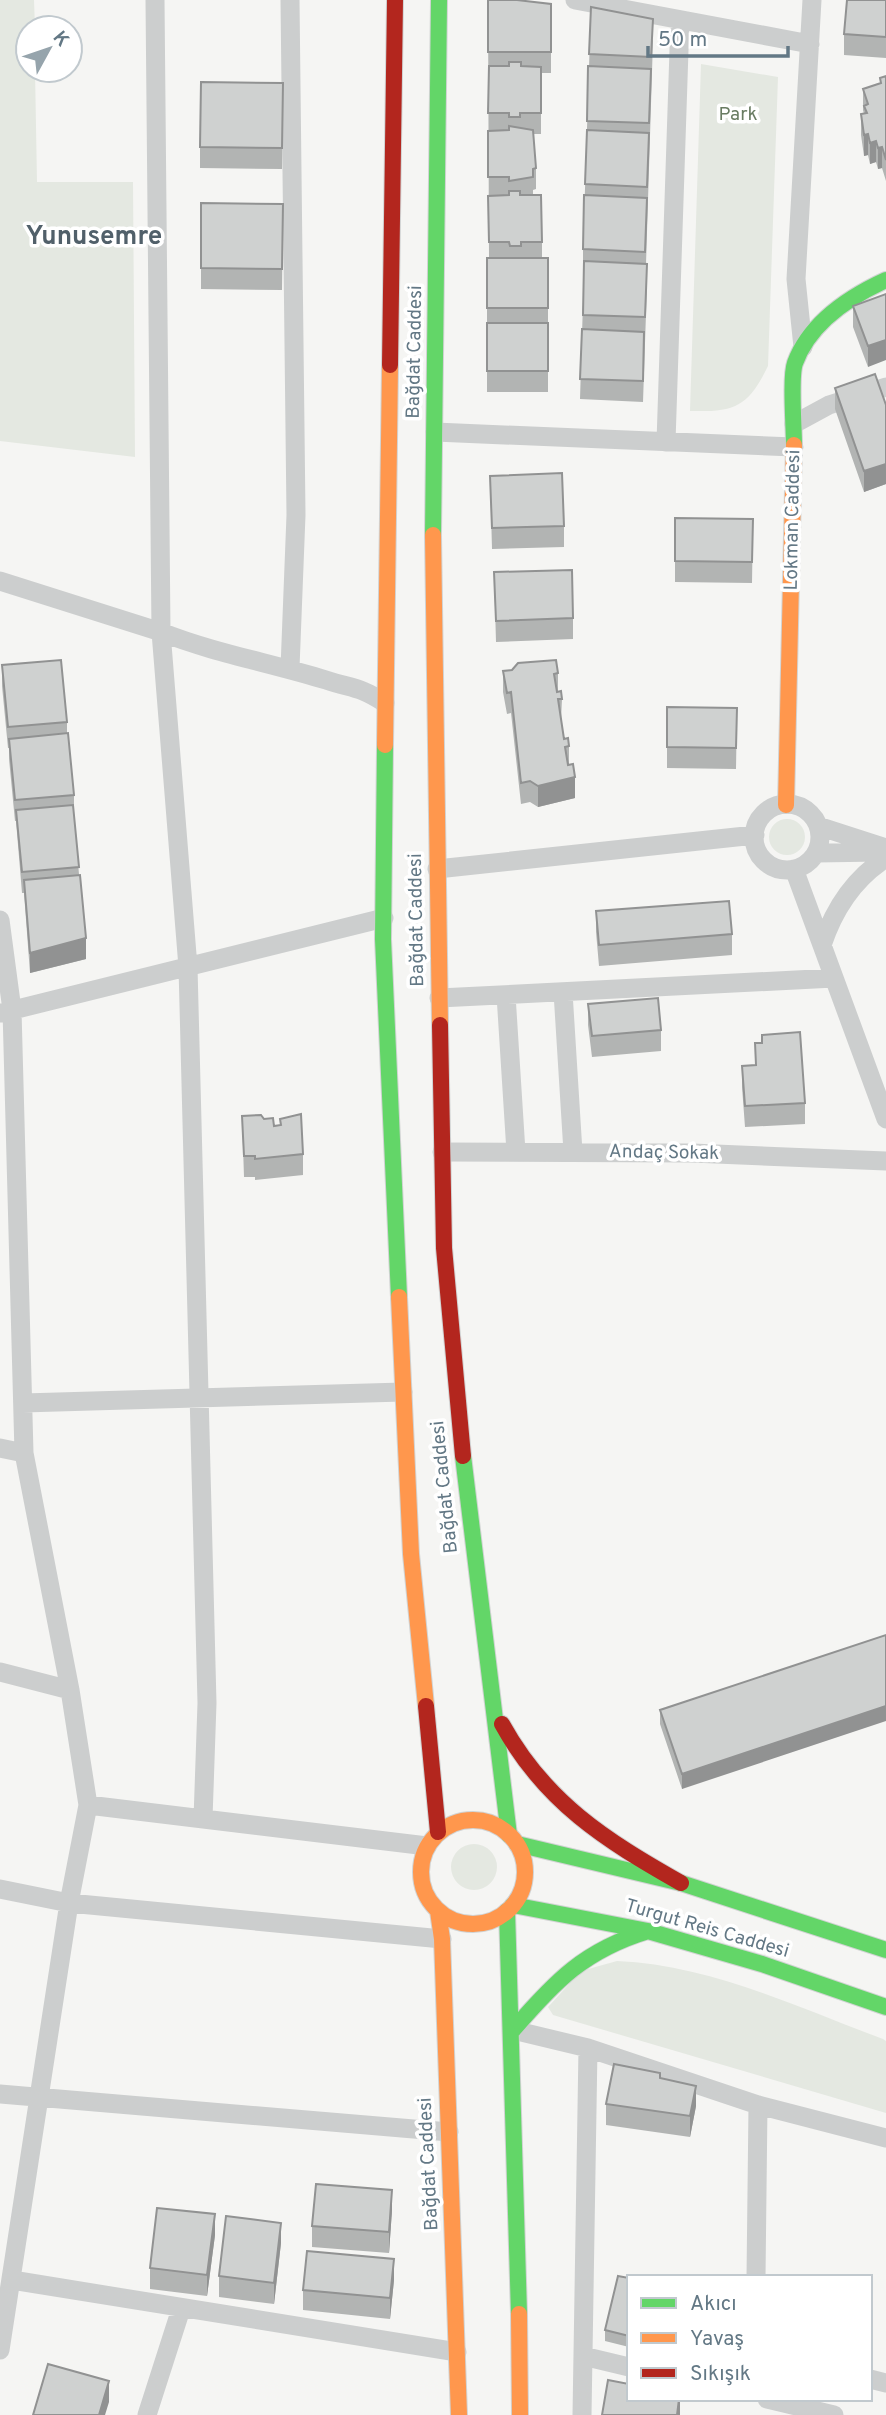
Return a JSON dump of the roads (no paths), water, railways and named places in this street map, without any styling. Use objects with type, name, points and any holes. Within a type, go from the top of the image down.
[{"type":"main road","name":"Bağdat Caddesi","points":[[395,0],[384,919],[411,1554],[432,1839]]},
{"type":"main road","name":"Bağdat Caddesi","points":[[439,0],[432,627],[444,1248],[455,1379],[492,1698],[513,1839]]},
{"type":"main road","name":"Lokman Caddesi","points":[[786,804],[794,364],[814,331],[842,303],[886,280]]},
{"type":"main road","points":[[492,1698],[520,1758],[565,1810],[604,1838],[681,1883]]},
{"type":"main road","points":[[474,1819],[499,1827],[513,1839],[525,1868],[520,1894],[510,1908],[495,1919],[473,1924],[451,1919],[438,1911],[427,1897],[421,1881],[421,1863],[432,1839],[449,1825],[474,1819]]},
{"type":"main road","name":"Turgut Reis Caddesi","points":[[513,1839],[681,1883],[886,1950]]},
{"type":"main road","points":[[510,1908],[520,2415]]},
{"type":"main road","name":"Turgut Reis Caddesi","points":[[510,1908],[648,1931],[762,1964],[886,2007]]},
{"type":"main road","name":"Bağdat Caddesi","points":[[438,1911],[442,1939],[459,2415]]},
{"type":"main road","points":[[513,2030],[543,1992],[574,1963],[609,1943],[648,1931]]},
{"type":"street","points":[[155,0],[161,632],[188,967],[207,1703],[203,1819]]},
{"type":"street","points":[[290,0],[296,515],[290,668]]},
{"type":"street","points":[[575,0],[810,44]]},
{"type":"street","points":[[803,347],[796,279],[812,0]]},
{"type":"street","points":[[666,442],[680,20]]},
{"type":"street","points":[[794,424],[828,405],[886,387]]},
{"type":"street","points":[[435,432],[794,447]]},
{"type":"street","points":[[0,581],[161,632],[199,647],[290,668],[335,683],[360,687],[385,703]]},
{"type":"street","points":[[786,804],[807,811],[818,826],[820,835],[816,853],[810,860],[794,869],[785,870],[767,863],[756,848],[755,835],[764,813],[786,804]]},
{"type":"street","points":[[818,826],[886,850]]},
{"type":"street","points":[[437,869],[755,835]]},
{"type":"street","points":[[816,853],[886,850]]},
{"type":"street","points":[[822,945],[846,894],[869,870],[886,858]]},
{"type":"street","points":[[794,869],[886,1119]]},
{"type":"street","points":[[6,1012],[384,919]]},
{"type":"street","points":[[0,920],[24,1453],[70,1690],[88,1805],[69,1903],[0,2350]]},
{"type":"street","points":[[439,998],[834,978]]},
{"type":"street","points":[[563,992],[573,1152]]},
{"type":"street","points":[[506,995],[516,1152]]},
{"type":"street","name":"Andaç Sokak","points":[[442,1152],[692,1153],[886,1161]]},
{"type":"street","points":[[23,1403],[403,1392]]},
{"type":"street","points":[[0,1448],[24,1453]]},
{"type":"street","points":[[0,1672],[70,1690]]},
{"type":"street","points":[[88,1805],[203,1819],[432,1839]]},
{"type":"street","points":[[0,1889],[69,1903],[442,1939]]},
{"type":"street","points":[[513,2030],[587,2048],[758,2105],[886,2138]]},
{"type":"street","points":[[582,2415],[587,2048]]},
{"type":"street","points":[[0,2094],[38,2095],[449,2132]]},
{"type":"street","points":[[756,2275],[758,2105]]},
{"type":"street","points":[[12,2280],[457,2352]]},
{"type":"street","points":[[147,2415],[181,2309]]},
{"type":"street","points":[[583,2356],[627,2367]]},
{"type":"street","points":[[773,2401],[802,2411],[834,2415]]},
{"type":"district","name":"Yunusemre","points":[[94,237]]},
{"type":"park label","name":"Park","points":[[738,115]]}]
